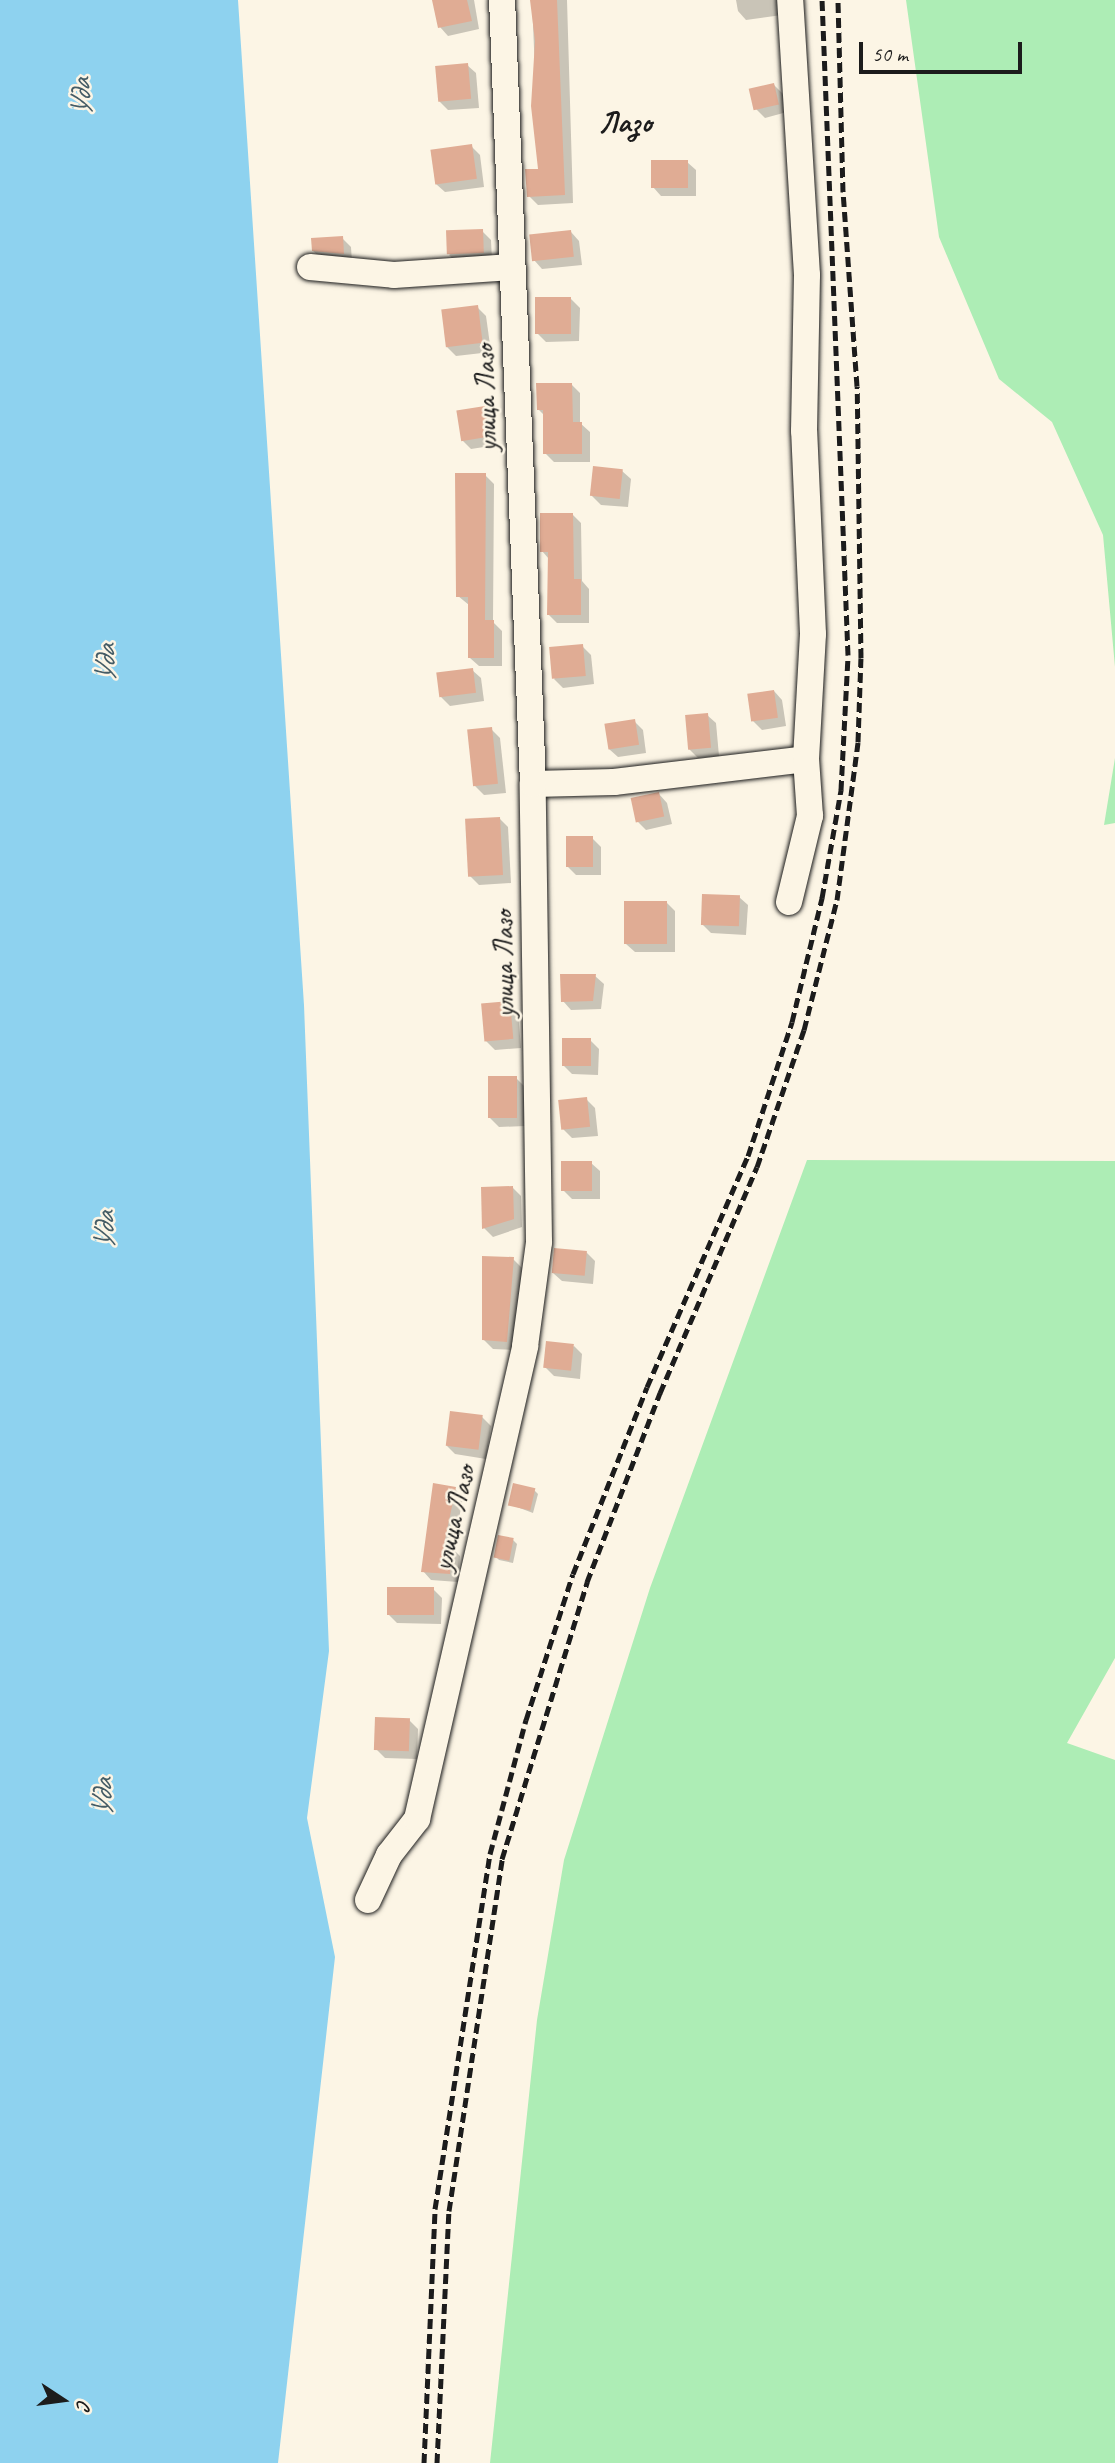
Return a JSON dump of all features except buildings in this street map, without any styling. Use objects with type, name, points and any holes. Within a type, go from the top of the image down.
[{"type":"street","name":"улица Лазо","points":[[368,1900],[389,1855],[417,1819],[525,1346],[539,1241],[533,784],[502,0]]},
{"type":"street","points":[[789,902],[810,816],[806,759],[813,634],[804,431],[807,275],[790,0]]},
{"type":"street","points":[[310,267],[394,275],[512,267]]},
{"type":"street","points":[[533,784],[614,782],[806,759]]},
{"type":"green space","points":[[906,0],[1115,0],[1115,667],[1103,535],[1052,422],[999,379],[939,237]]},
{"type":"green space","points":[[1115,758],[1115,823],[1104,825]]},
{"type":"green space","points":[[807,1160],[1115,1161],[1115,1658],[1067,1743],[1115,1760],[1115,2463],[490,2463],[537,2020],[564,1860],[650,1588]]},
{"type":"water","name":"Уда","points":[[0,0],[238,0],[304,1005],[329,1651],[307,1818],[335,1957],[278,2463],[0,2463]]},
{"type":"railway","points":[[424,2463],[435,2209],[490,1854],[526,1720],[573,1574],[647,1387],[748,1156],[792,1022],[822,898],[841,790],[848,655],[822,0]]},
{"type":"railway","points":[[437,2463],[449,2211],[502,1859],[587,1582],[660,1393],[757,1167],[804,1030],[837,900],[858,742],[861,658],[857,386],[843,192],[838,0]]},
{"type":"district","name":"Лазо","points":[[625,122]]}]
